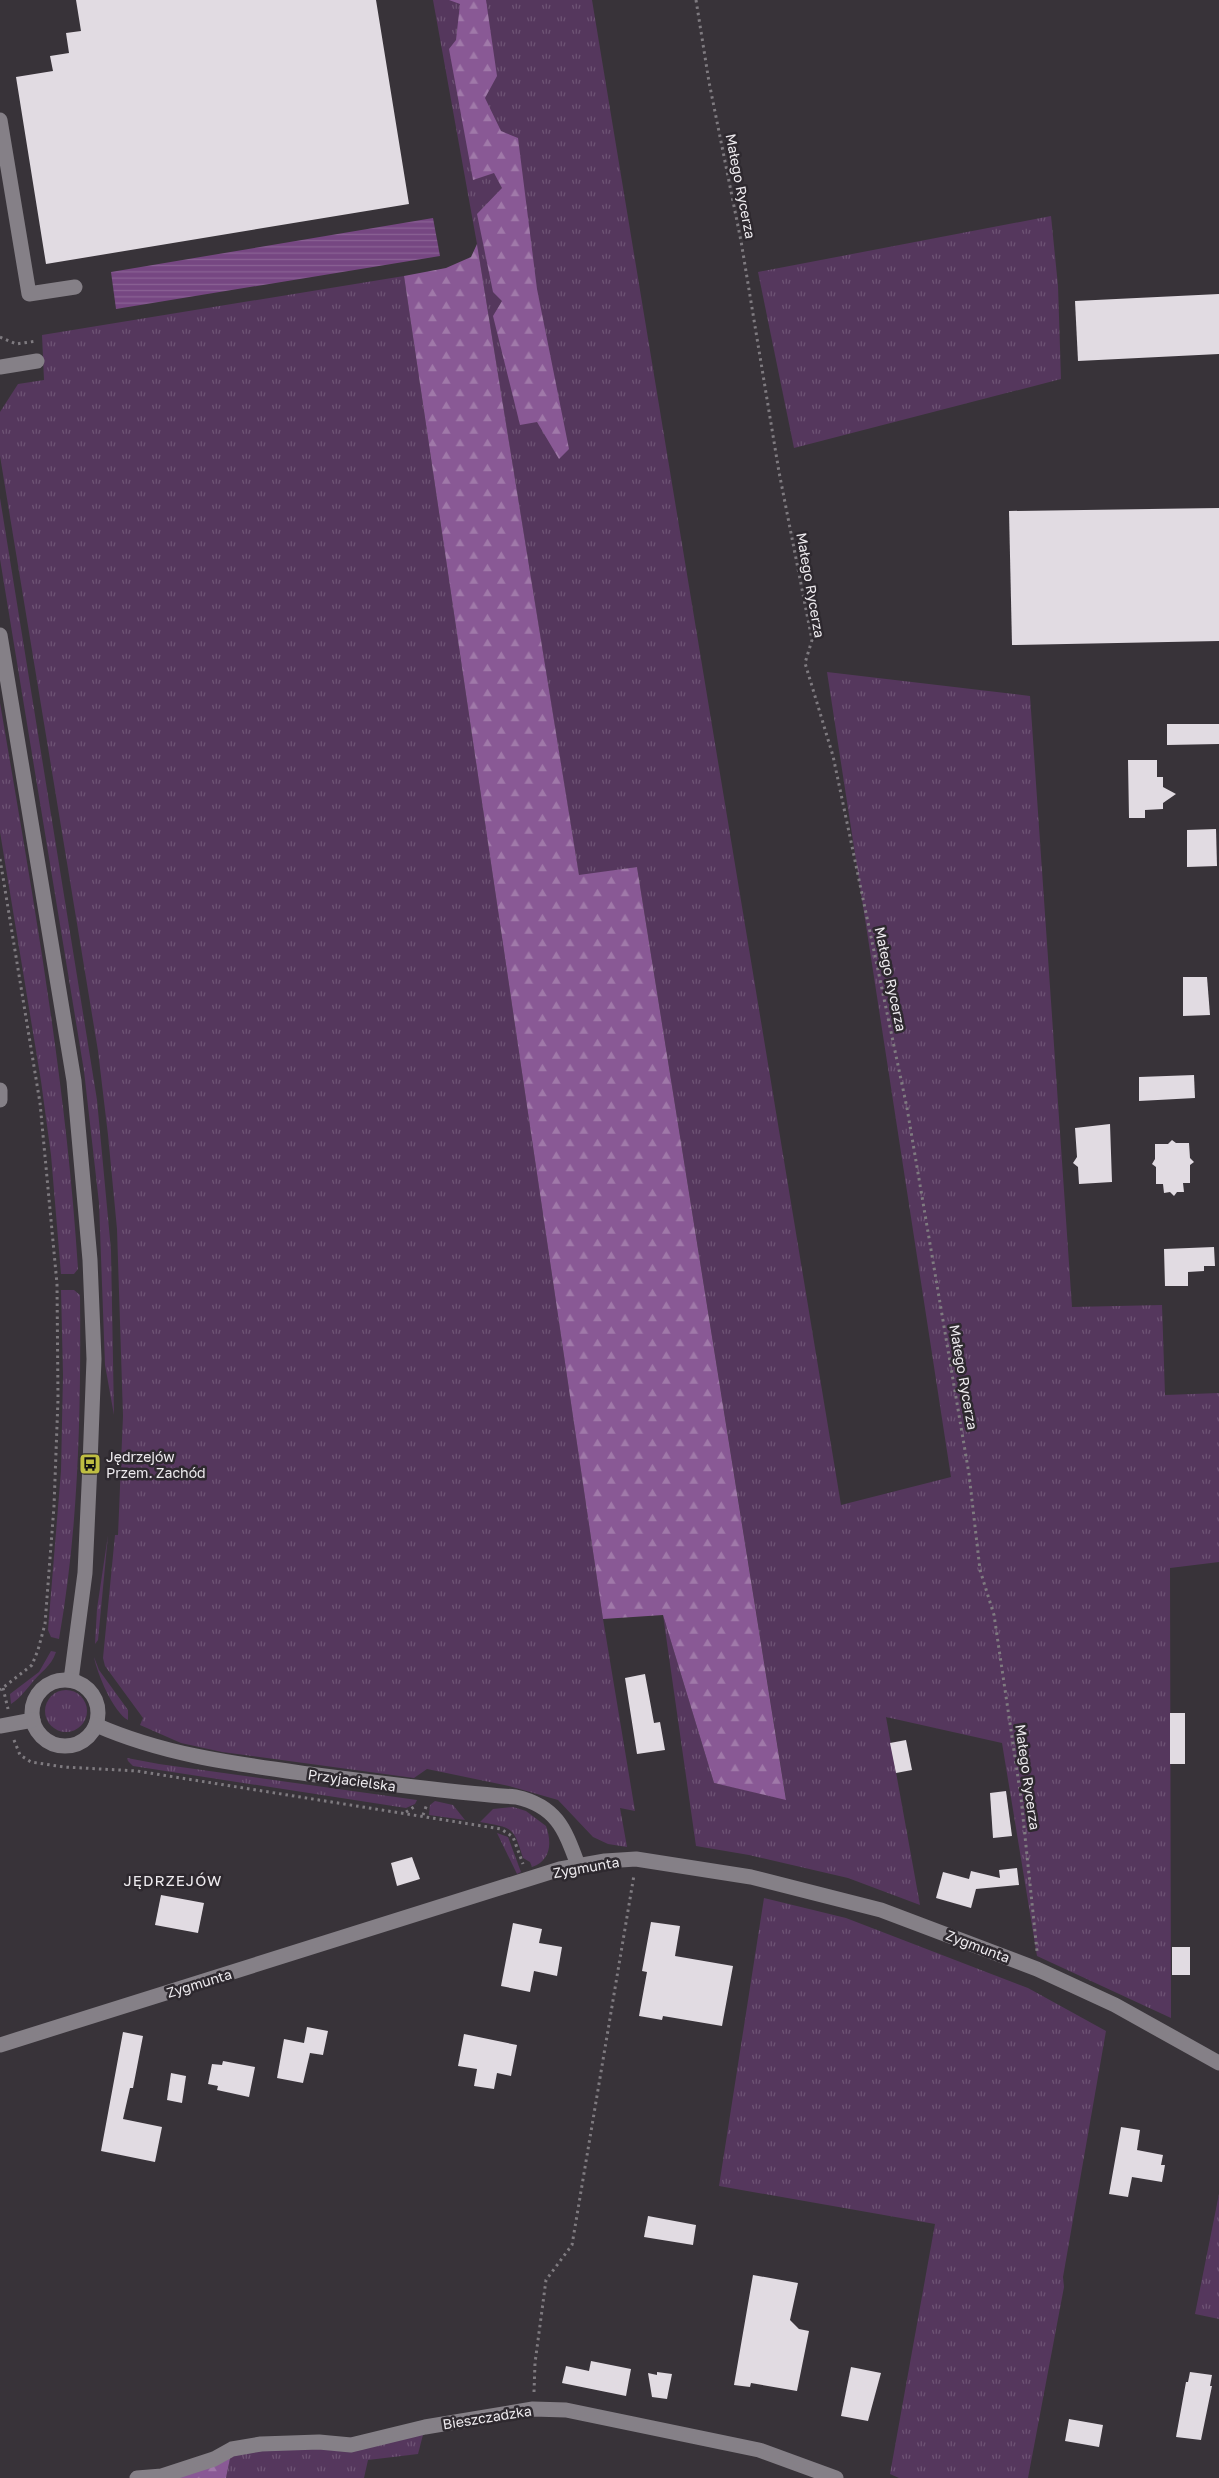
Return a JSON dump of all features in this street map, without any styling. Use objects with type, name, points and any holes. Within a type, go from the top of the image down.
[{"type":"street","points":[[0,120],[28,294],[75,288]]},
{"type":"street","points":[[0,367],[37,361]]},
{"type":"street","points":[[0,635],[74,1081],[90,1260],[94,1359],[90,1464],[85,1572],[71,1680]]},
{"type":"street","points":[[0,1090],[0,1100]]},
{"type":"street","points":[[71,1680],[80,1684],[94,1697],[98,1706],[96,1726],[84,1740],[67,1746],[58,1745],[42,1736],[33,1720],[34,1702],[45,1687],[53,1682],[71,1680]]},
{"type":"street","points":[[0,1726],[33,1720]]},
{"type":"street","name":"Przyjacielska","points":[[96,1726],[126,1739],[217,1762],[421,1790],[516,1797],[530,1800],[558,1819],[578,1866]]},
{"type":"street","name":"Zygmunta","points":[[0,2045],[528,1879],[605,1861],[636,1859],[751,1877],[881,1910],[1037,1969],[1115,2004],[1219,2063]]},
{"type":"street","name":"Bieszczadzka","points":[[136,2478],[162,2476],[214,2459],[232,2449],[260,2444],[319,2442],[350,2445],[425,2427],[533,2409],[566,2410],[759,2450],[836,2478]]},
{"type":"path","name":"Małego Rycerza","points":[[696,0],[709,82],[741,241],[778,472],[812,640],[805,663],[833,756],[907,1108],[969,1474],[980,1570],[994,1614],[1021,1798],[1038,1956],[1037,1969]]},
{"type":"path","points":[[0,336],[16,344],[37,341]]},
{"type":"path","points":[[0,859],[40,1103],[57,1284],[58,1399],[54,1506],[44,1624],[38,1650],[32,1665],[0,1690]]},
{"type":"path","points":[[15,1741],[20,1755],[31,1762],[64,1767],[137,1771],[501,1829],[513,1837],[528,1879]]},
{"type":"path","points":[[533,2409],[535,2364],[546,2280],[572,2245],[626,1930],[636,1859]]},
{"type":"green space","points":[[433,0],[592,0],[841,1505],[951,1477],[827,672],[1030,696],[1072,1307],[1162,1305],[1165,1395],[1219,1393],[1219,1562],[1170,1568],[1171,2018],[1037,1956],[1002,1743],[886,1717],[920,1905],[848,1878],[749,1855],[696,1846],[663,1615],[714,1783],[786,1799],[637,867],[579,876],[477,244]]},
{"type":"green space","points":[[449,0],[486,0],[497,76],[485,98],[501,131],[518,138],[537,289],[569,449],[559,459],[537,422],[520,425],[493,316],[502,301],[493,292],[477,214],[502,188],[494,173],[473,180],[449,49],[456,40],[460,4]]},
{"type":"green space","points":[[1051,216],[1058,286],[1061,379],[794,448],[758,272]]},
{"type":"green space","points":[[477,244],[579,875],[637,867],[786,1800],[714,1783],[663,1615],[603,1619],[404,276],[446,268],[471,257]]},
{"type":"green space","points":[[404,276],[603,1619],[635,1811],[620,1808],[627,1847],[608,1844],[593,1837],[558,1800],[509,1786],[427,1769],[414,1778],[222,1752],[181,1743],[140,1725],[143,1718],[105,1666],[103,1658],[115,1535],[118,1535],[123,1416],[117,1229],[98,1051],[0,456],[0,412],[18,384],[44,380],[42,335]]},
{"type":"green space","points":[[0,498],[97,1100],[111,1250],[114,1415],[105,1365],[99,1203],[84,1071],[0,559]]},
{"type":"green space","points":[[0,703],[36,914],[56,1056],[73,1198],[78,1269],[74,1274],[61,1274],[51,1155],[41,1081],[0,832]]},
{"type":"green space","points":[[61,1290],[74,1290],[80,1295],[80,1338],[75,1510],[66,1596],[59,1639],[51,1637],[48,1630],[61,1471],[63,1375]]},
{"type":"green space","points":[[108,1535],[98,1640],[95,1644],[97,1609]]},
{"type":"green space","points":[[51,1651],[56,1652],[51,1662],[22,1695],[11,1704],[10,1694],[39,1672]]},
{"type":"green space","points":[[94,1657],[99,1670],[128,1710],[128,1720],[122,1716],[111,1701],[98,1672]]},
{"type":"green space","points":[[70,1690],[78,1693],[84,1699],[87,1711],[84,1723],[78,1729],[62,1732],[54,1729],[48,1723],[45,1707],[48,1699],[54,1693]]},
{"type":"green space","points":[[127,1758],[417,1800],[415,1804],[406,1808],[133,1766]]},
{"type":"green space","points":[[435,1801],[453,1805],[465,1820],[429,1815],[430,1805]]},
{"type":"green space","points":[[513,1807],[526,1811],[546,1826],[549,1839],[548,1850],[543,1860],[532,1867],[530,1862],[523,1858],[517,1840],[510,1830],[480,1822],[493,1809]]},
{"type":"green space","points":[[497,1833],[508,1837],[521,1872],[517,1874]]},
{"type":"green space","points":[[764,1898],[846,1918],[1028,1988],[1106,2031],[1063,2277],[1064,2287],[1028,2478],[899,2478],[890,2474],[935,2224],[719,2186]]},
{"type":"green space","points":[[1219,2194],[1219,2319],[1195,2314]]},
{"type":"green space","points":[[425,2427],[418,2454],[368,2460],[364,2478],[226,2478],[232,2449],[319,2442]]},
{"type":"green space","points":[[232,2449],[226,2478],[137,2478]]},
{"type":"shaded area","points":[[433,218],[440,256],[116,309],[111,272]]},
{"type":"building","points":[[76,0],[376,0],[409,204],[46,264],[16,77],[53,71],[50,56],[69,53],[66,33],[81,31]]},
{"type":"building","points":[[1219,294],[1219,354],[1078,361],[1075,301]]},
{"type":"building","points":[[1219,508],[1219,641],[1012,645],[1009,511]]},
{"type":"building","points":[[1167,724],[1219,724],[1219,744],[1167,745]]},
{"type":"building","points":[[1128,760],[1157,760],[1157,777],[1163,777],[1163,787],[1176,794],[1163,803],[1163,809],[1145,810],[1145,818],[1129,818]]},
{"type":"building","points":[[1216,829],[1217,866],[1187,867],[1187,830]]},
{"type":"building","points":[[1183,977],[1207,977],[1210,1015],[1183,1016]]},
{"type":"building","points":[[1194,1075],[1195,1098],[1139,1101],[1139,1077]]},
{"type":"building","points":[[1110,1124],[1112,1182],[1079,1184],[1078,1167],[1073,1163],[1077,1157],[1075,1128]]},
{"type":"building","points":[[1172,1140],[1176,1143],[1189,1143],[1190,1158],[1194,1162],[1190,1165],[1190,1183],[1183,1183],[1184,1192],[1177,1192],[1174,1196],[1170,1192],[1164,1193],[1163,1184],[1156,1184],[1156,1167],[1152,1164],[1155,1159],[1155,1144],[1168,1144]]},
{"type":"building","points":[[1214,1247],[1215,1266],[1204,1266],[1204,1271],[1188,1272],[1188,1286],[1165,1286],[1164,1249]]},
{"type":"building","points":[[645,1674],[654,1723],[660,1722],[665,1750],[637,1754],[625,1678]]},
{"type":"building","points":[[1170,1713],[1185,1713],[1185,1764],[1170,1764]]},
{"type":"building","points":[[906,1740],[912,1770],[896,1773],[890,1743]]},
{"type":"building","points":[[1006,1791],[1012,1836],[993,1838],[990,1793]]},
{"type":"building","points":[[412,1857],[420,1879],[397,1886],[391,1863]]},
{"type":"building","points":[[1017,1868],[1019,1885],[976,1889],[971,1908],[936,1898],[943,1872],[969,1879],[971,1871],[1000,1878],[999,1870]]},
{"type":"building","points":[[161,1895],[204,1903],[198,1933],[155,1925]]},
{"type":"building","points":[[651,1922],[680,1926],[675,1956],[733,1966],[722,2026],[663,2016],[662,2020],[639,2016],[647,1972],[642,1971]]},
{"type":"building","points":[[513,1923],[542,1929],[539,1943],[562,1947],[557,1976],[534,1971],[530,1992],[501,1986]]},
{"type":"building","points":[[1172,1947],[1190,1947],[1190,1975],[1172,1975]]},
{"type":"building","points":[[307,2027],[328,2031],[323,2055],[310,2053],[303,2083],[277,2078],[284,2039],[304,2043]]},
{"type":"building","points":[[123,2032],[143,2036],[133,2088],[130,2088],[123,2119],[162,2127],[155,2162],[101,2151]]},
{"type":"building","points":[[464,2034],[517,2045],[511,2076],[497,2073],[494,2089],[474,2086],[477,2069],[458,2066]]},
{"type":"building","points":[[223,2061],[255,2067],[249,2097],[217,2090],[218,2086],[208,2084],[212,2064],[222,2065]]},
{"type":"building","points":[[171,2073],[186,2076],[182,2103],[167,2100]]},
{"type":"building","points":[[1121,2127],[1140,2130],[1137,2150],[1163,2155],[1161,2165],[1165,2165],[1162,2182],[1132,2177],[1128,2197],[1109,2194]]},
{"type":"building","points":[[648,2216],[696,2225],[693,2245],[644,2237]]},
{"type":"building","points":[[753,2275],[798,2283],[790,2320],[799,2329],[809,2331],[797,2391],[751,2383],[750,2387],[734,2385]]},
{"type":"building","points":[[591,2361],[631,2369],[626,2396],[562,2383],[566,2366],[589,2371]]},
{"type":"building","points":[[851,2367],[881,2373],[868,2421],[841,2416]]},
{"type":"building","points":[[657,2372],[672,2374],[667,2399],[652,2397],[648,2373],[657,2375]]},
{"type":"building","points":[[1190,2372],[1212,2375],[1210,2386],[1212,2386],[1201,2440],[1176,2437],[1186,2382],[1188,2382]]},
{"type":"building","points":[[1069,2419],[1103,2425],[1099,2447],[1065,2441]]},
{"type":"place","name":"Jędrzejów Przem. Zachód","points":[[90,1464]]},
{"type":"district","name":"JĘDRZEJÓW","points":[[173,1880]]}]
